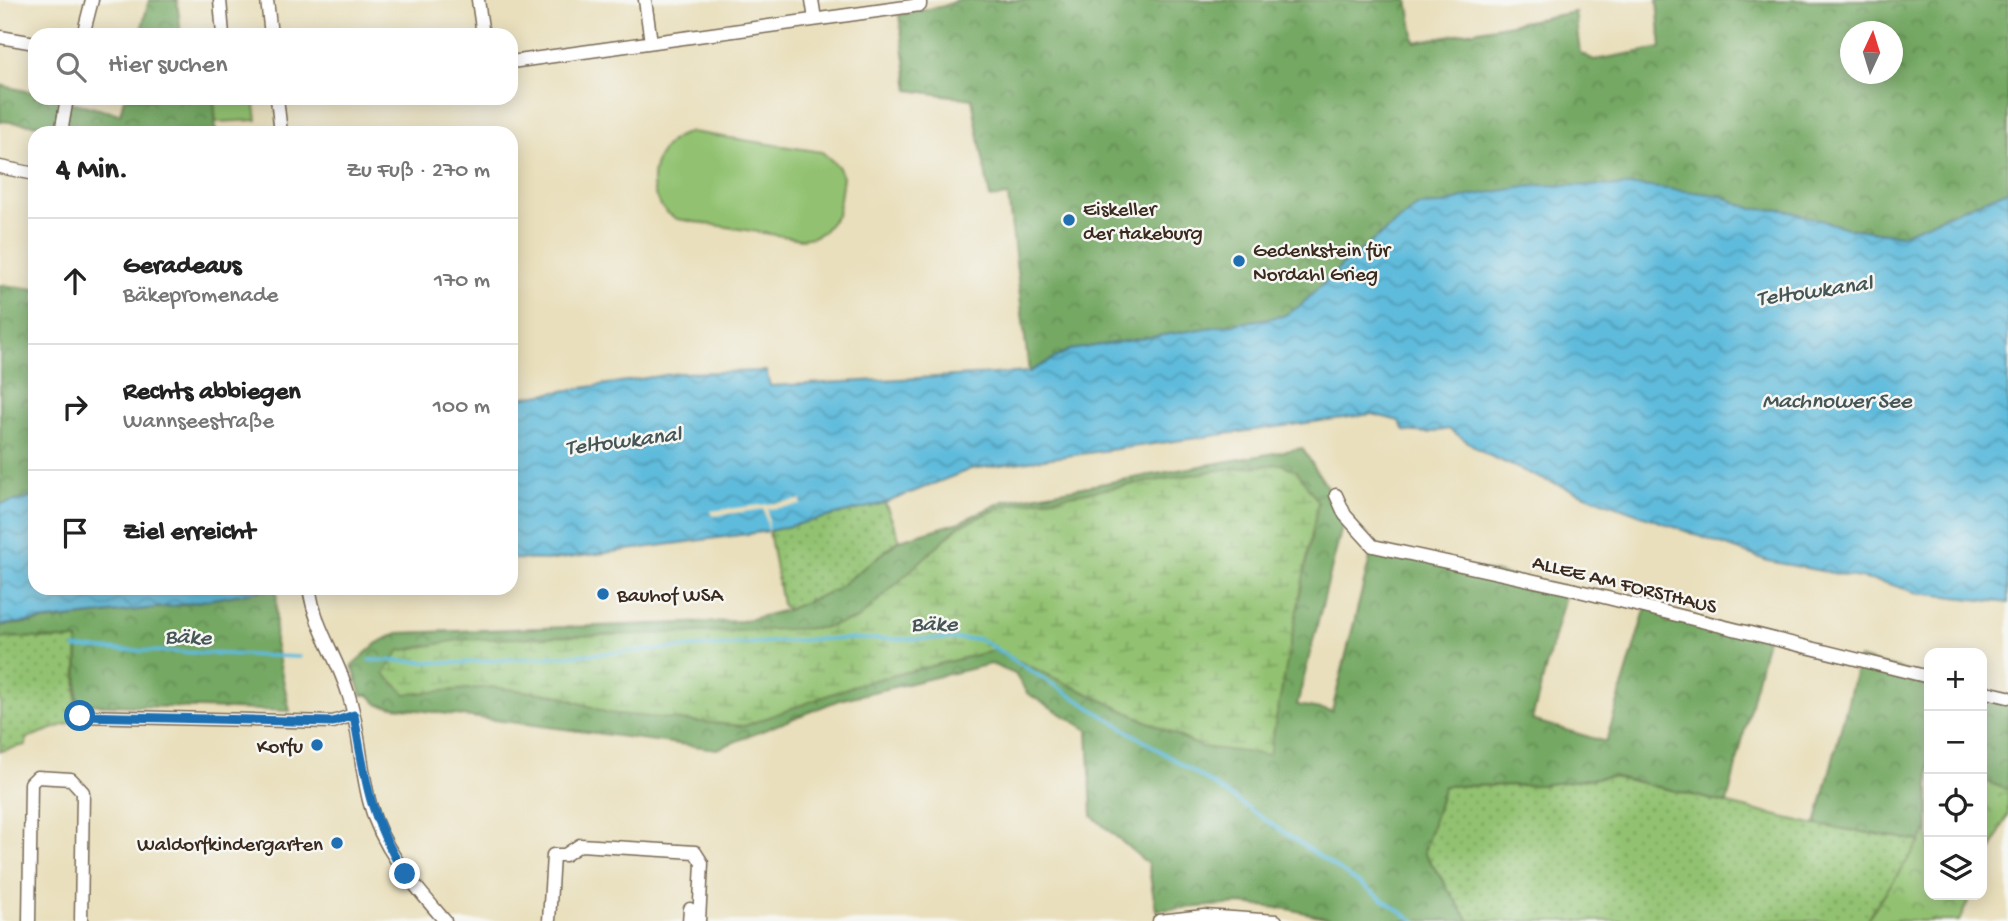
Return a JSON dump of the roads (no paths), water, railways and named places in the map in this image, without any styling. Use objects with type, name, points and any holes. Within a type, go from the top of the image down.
[{"type":"street","points":[[85,28],[92,0]]},
{"type":"street","points":[[220,0],[222,28]]},
{"type":"street","points":[[267,0],[270,28]]},
{"type":"street","points":[[478,0],[482,28]]},
{"type":"street","points":[[645,0],[651,42]]},
{"type":"street","points":[[812,0],[815,19]]},
{"type":"street","points":[[518,61],[920,2]]},
{"type":"street","points":[[0,37],[28,42]]},
{"type":"street","points":[[62,126],[66,105]]},
{"type":"street","points":[[278,105],[280,126]]},
{"type":"street","points":[[0,167],[28,173]]},
{"type":"street","name":"ALLEE AM FORSTHAUS","points":[[1336,495],[1345,515],[1373,546],[1580,591],[1924,676]]},
{"type":"street","points":[[311,595],[317,625],[344,680],[354,715],[370,805],[379,828],[405,874],[441,917],[454,921]]},
{"type":"street","points":[[1987,692],[2008,697]]},
{"type":"street","points":[[80,716],[333,722],[354,715]]},
{"type":"street","points":[[29,921],[31,783],[37,777],[71,779],[83,792],[80,921]]},
{"type":"street","points":[[549,921],[553,855],[565,855],[580,845],[695,852],[702,863],[699,921]]},
{"type":"street","points":[[1159,921],[1204,916],[1276,921]]},
{"type":"water","name":"Machnower See","points":[[1537,185],[1642,186],[1719,195],[1752,209],[1785,210],[1847,228],[1900,235],[2008,190],[2008,603],[1918,593],[1886,583],[1768,561],[1542,479],[1486,454],[1449,429],[1427,433],[1405,431],[1399,421],[1372,414],[971,469],[885,503],[769,531],[553,560],[518,559],[518,398],[678,373],[766,371],[770,386],[1029,372],[1070,350],[1283,316],[1300,306],[1347,261],[1418,206],[1441,205],[1469,196]]},
{"type":"water","points":[[28,498],[28,595],[235,595],[173,606],[0,625],[0,504]]},
{"type":"waterway","name":"Bäke","points":[[370,660],[458,663],[817,639],[980,639],[1202,777],[1415,921]]},
{"type":"waterway","name":"Bäke","points":[[75,648],[300,657]]},
{"type":"place","name":"Eiskeller der Hakeburg","points":[[1069,220]]},
{"type":"place","name":"Gedenkstein für Nordahl Grieg","points":[[1239,261]]},
{"type":"place","name":"Bauhof WSA","points":[[603,594]]},
{"type":"place","name":"Korfu","points":[[317,745]]},
{"type":"place","name":"Waldorfkindergarten","points":[[337,843]]},
{"type":"water label","name":"Teltowkanal","points":[[1814,289]]},
{"type":"water label","name":"Teltowkanal","points":[[623,439]]}]
